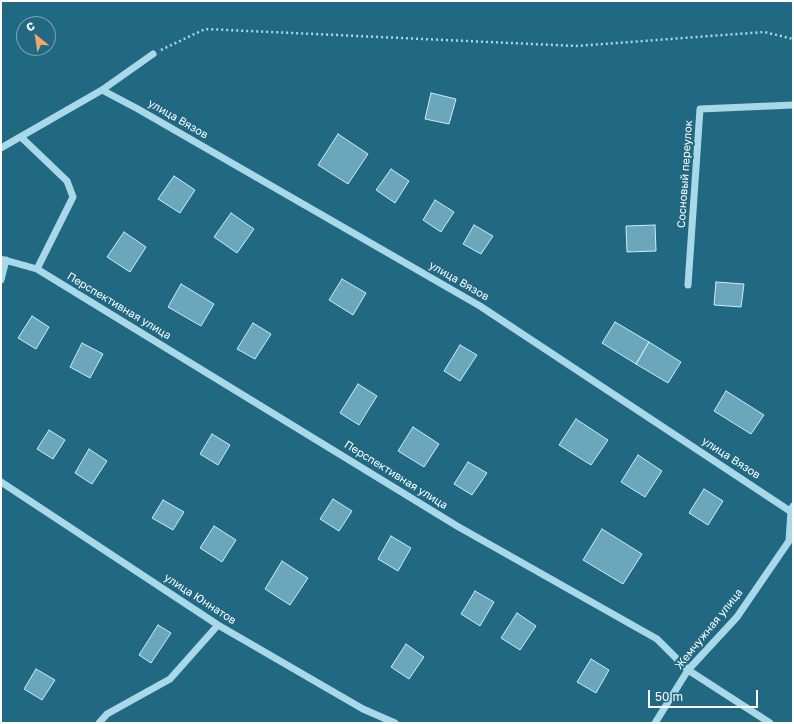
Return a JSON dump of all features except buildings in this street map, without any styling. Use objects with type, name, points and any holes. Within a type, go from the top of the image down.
[{"type":"street","points":[[1,148],[102,90],[153,54]]},
{"type":"street","name":"улица Вязов","points":[[102,90],[152,117],[480,306],[792,510]]},
{"type":"street","name":"Сосновый переулок","points":[[688,285],[700,109],[793,104]]},
{"type":"street","points":[[21,137],[67,181],[73,197],[37,269]]},
{"type":"street","points":[[1,280],[4,260]]},
{"type":"street","name":"Перспективная улица","points":[[4,260],[37,269],[457,526],[656,639],[688,670],[770,723]]},
{"type":"street","name":"улица Юннатов","points":[[1,482],[218,624],[363,709],[395,723]]},
{"type":"street","name":"Жемчужная улица","points":[[655,723],[688,670],[736,617],[789,541],[792,510]]},
{"type":"street","points":[[99,723],[107,714],[170,679],[218,624]]},
{"type":"path","points":[[153,54],[205,29],[576,46],[764,32],[793,39]]}]
